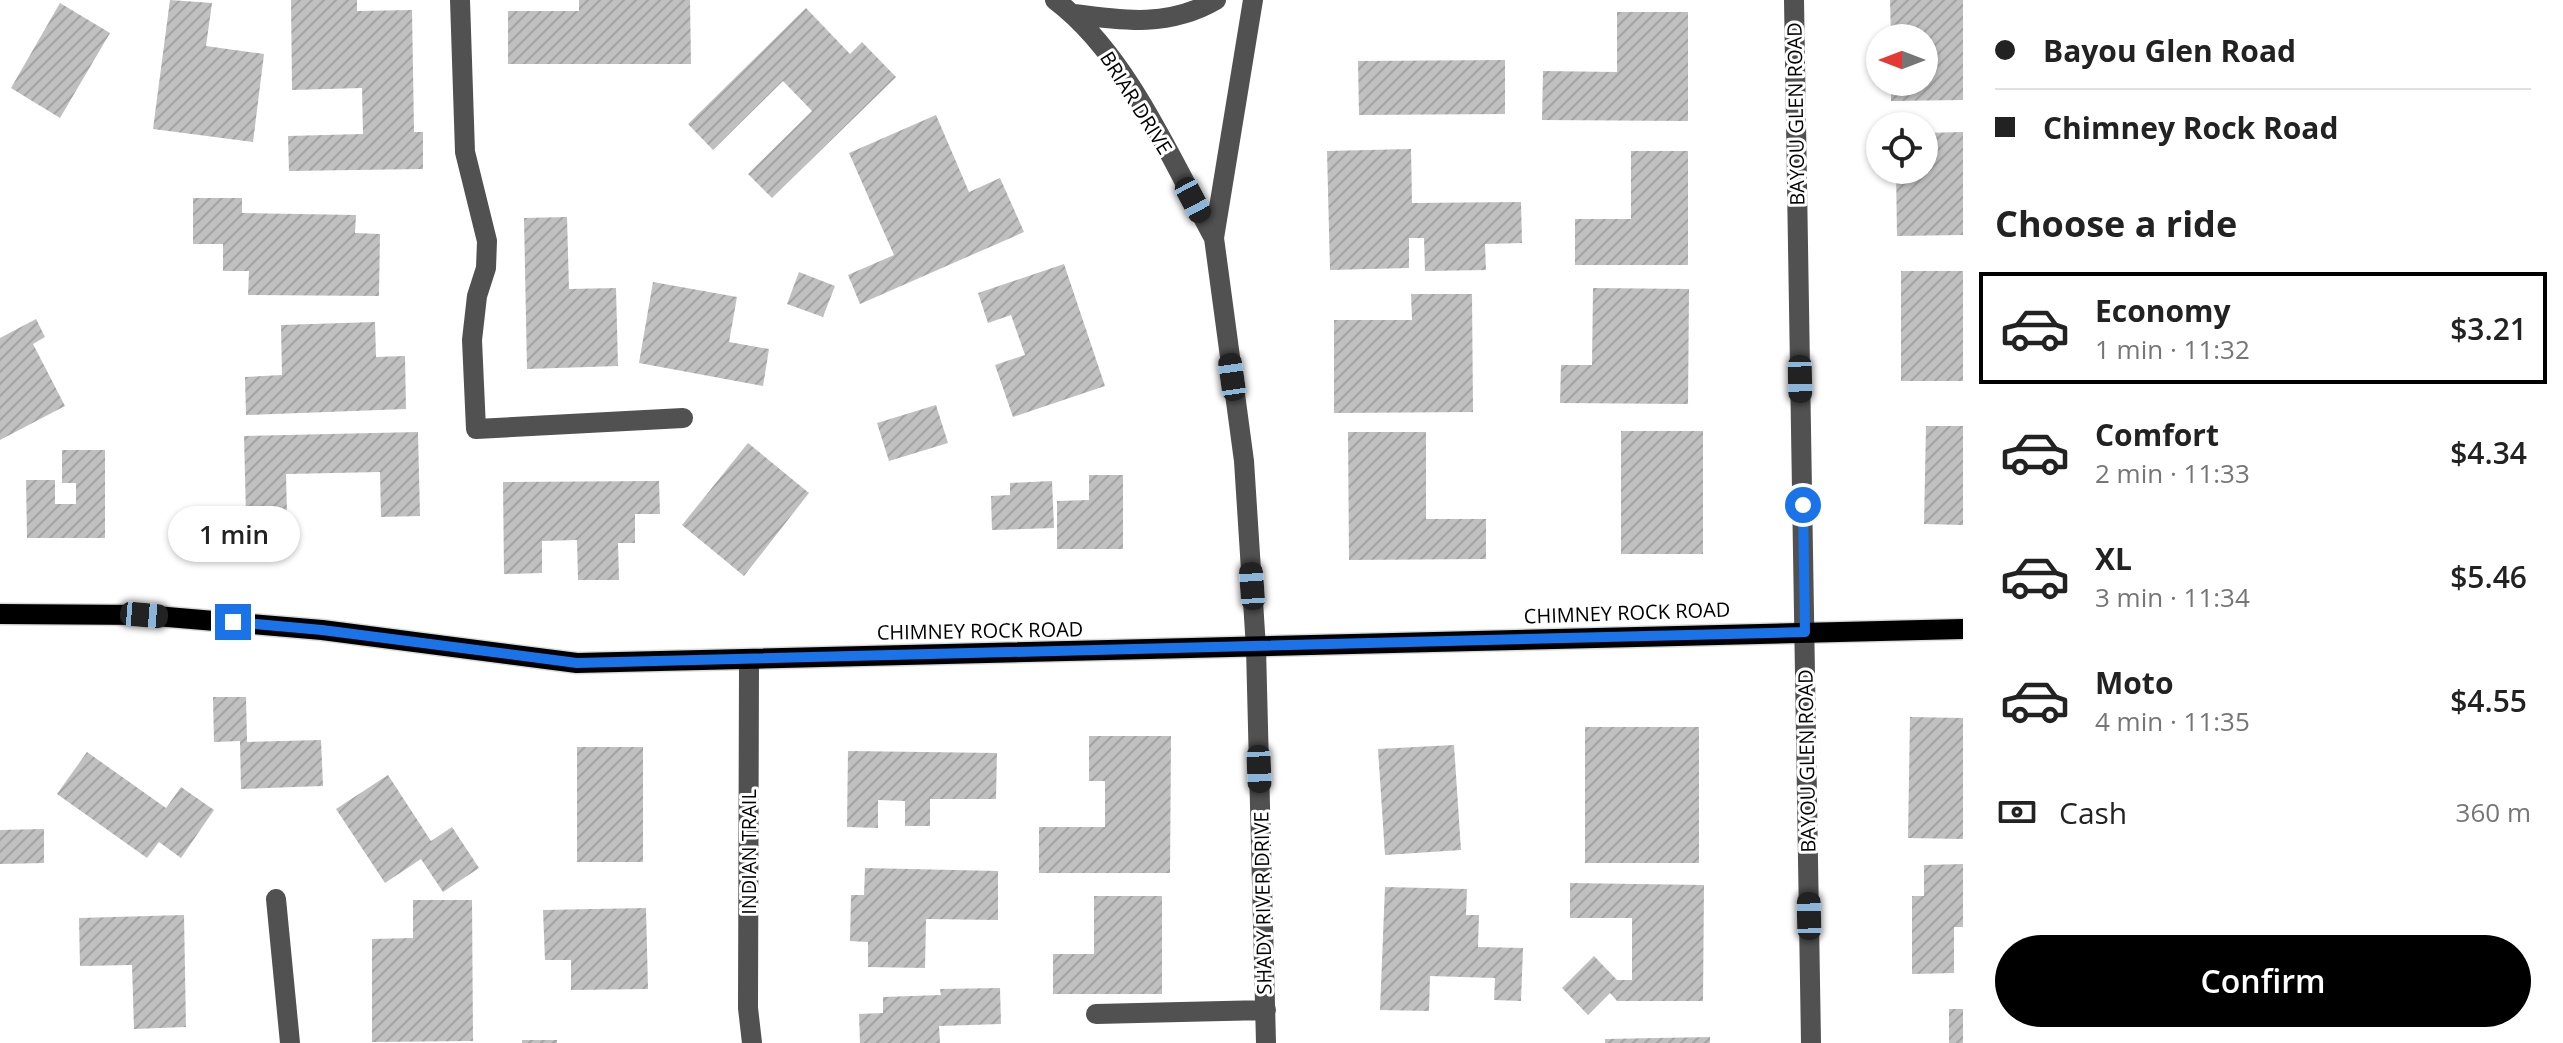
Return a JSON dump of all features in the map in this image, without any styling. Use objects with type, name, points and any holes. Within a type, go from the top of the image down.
[{"type":"main road","name":"CHIMNEY ROCK ROAD","points":[[0,614],[144,615],[307,628],[577,663],[1963,629]]},
{"type":"street","points":[[460,0],[465,152],[487,241],[486,268],[477,296],[472,340],[476,429],[683,418]]},
{"type":"street","name":"BRIAR DRIVE","points":[[1055,0],[1074,14],[1104,49],[1214,238]]},
{"type":"street","name":"BRIAR DRIVE","points":[[1074,14],[1127,21],[1163,20],[1200,9],[1216,0]]},
{"type":"street","name":"SHADY RIVER DRIVE","points":[[1253,0],[1214,238],[1244,461],[1256,648],[1266,1043]]},
{"type":"street","name":"BAYOU GLEN ROAD","points":[[1794,0],[1811,1043]]},
{"type":"street","name":"INDIAN TRAIL","points":[[749,661],[748,1008],[752,1043]]},
{"type":"street","points":[[276,899],[290,1043]]},
{"type":"street","points":[[1096,1014],[1266,1010]]},
{"type":"building","points":[[170,0],[212,3],[206,46],[264,54],[253,142],[153,129]]},
{"type":"building","points":[[291,0],[357,0],[357,11],[412,10],[414,132],[423,132],[423,169],[289,171],[288,136],[363,134],[362,88],[292,90]]},
{"type":"building","points":[[579,0],[690,0],[691,64],[508,64],[508,11],[579,11]]},
{"type":"building","points":[[1890,0],[1963,0],[1963,100],[1891,101],[1891,96],[1938,96],[1938,24],[1891,24]]},
{"type":"building","points":[[60,3],[110,33],[60,118],[11,88]]},
{"type":"building","points":[[806,8],[850,54],[862,42],[896,77],[772,198],[748,174],[812,111],[783,81],[713,150],[688,124]]},
{"type":"building","points":[[1617,12],[1688,12],[1688,121],[1542,120],[1543,71],[1617,72]]},
{"type":"building","points":[[1505,60],[1505,114],[1359,115],[1358,61]]},
{"type":"building","points":[[936,115],[969,192],[1000,178],[1024,232],[860,304],[848,275],[894,255],[849,153]]},
{"type":"building","points":[[1963,132],[1963,235],[1897,236],[1896,184],[1938,184],[1938,133]]},
{"type":"building","points":[[1411,149],[1412,203],[1521,202],[1522,243],[1485,244],[1486,270],[1425,271],[1424,238],[1409,238],[1409,268],[1330,270],[1327,151]]},
{"type":"building","points":[[1631,151],[1688,151],[1688,265],[1575,265],[1575,219],[1631,219]]},
{"type":"building","points":[[193,198],[242,198],[242,213],[356,215],[355,233],[380,234],[379,296],[248,295],[249,271],[223,271],[223,244],[193,244]]},
{"type":"building","points":[[567,217],[569,289],[616,288],[618,366],[527,369],[524,218]]},
{"type":"building","points":[[1064,264],[1105,386],[1013,417],[995,365],[1025,355],[1011,315],[988,323],[978,293]]},
{"type":"building","points":[[1901,271],[1963,271],[1963,381],[1901,381]]},
{"type":"building","points":[[799,272],[835,286],[823,317],[787,304]]},
{"type":"building","points":[[653,282],[737,297],[729,342],[769,349],[763,386],[639,363]]},
{"type":"building","points":[[1593,288],[1689,289],[1688,404],[1560,403],[1561,365],[1592,365]]},
{"type":"building","points":[[1411,294],[1472,294],[1473,412],[1334,413],[1334,320],[1412,320]]},
{"type":"building","points":[[36,319],[45,337],[33,344],[65,406],[0,440],[0,338]]},
{"type":"building","points":[[375,322],[376,357],[405,356],[406,409],[246,415],[245,377],[282,375],[281,325]]},
{"type":"building","points":[[936,405],[948,443],[889,461],[877,423]]},
{"type":"building","points":[[1926,426],[1963,426],[1963,525],[1924,524]]},
{"type":"building","points":[[1621,431],[1703,431],[1703,554],[1621,554]]},
{"type":"building","points":[[418,432],[420,516],[381,517],[380,472],[286,474],[287,513],[246,514],[244,436]]},
{"type":"building","points":[[1348,432],[1426,432],[1426,519],[1486,519],[1486,559],[1349,560]]},
{"type":"building","points":[[748,443],[809,493],[744,576],[682,525]]},
{"type":"building","points":[[62,450],[105,450],[105,538],[27,538],[26,480],[55,480],[55,504],[76,504],[76,483],[62,483]]},
{"type":"building","points":[[1089,475],[1123,475],[1123,549],[1057,549],[1057,501],[1089,500]]},
{"type":"building","points":[[659,481],[660,514],[635,514],[635,543],[618,543],[619,580],[578,580],[577,540],[542,541],[542,573],[504,574],[503,482]]},
{"type":"building","points":[[1052,481],[1054,528],[992,530],[991,496],[1010,495],[1010,483]]},
{"type":"building","points":[[213,697],[246,697],[247,742],[321,740],[323,786],[241,789],[240,741],[214,742]]},
{"type":"building","points":[[1910,717],[1963,718],[1963,839],[1908,838]]},
{"type":"building","points":[[1585,727],[1699,727],[1699,863],[1585,863]]},
{"type":"building","points":[[1089,736],[1171,736],[1170,873],[1039,873],[1039,827],[1105,827],[1105,781],[1089,781]]},
{"type":"building","points":[[1454,745],[1461,850],[1385,855],[1378,749]]},
{"type":"building","points":[[577,747],[643,747],[643,862],[577,862]]},
{"type":"building","points":[[848,751],[997,753],[996,799],[930,799],[930,826],[905,826],[905,801],[878,800],[878,828],[847,827]]},
{"type":"building","points":[[87,752],[166,808],[181,787],[214,810],[181,858],[159,842],[147,858],[57,794]]},
{"type":"building","points":[[388,775],[431,841],[452,827],[479,868],[443,892],[421,859],[385,883],[336,809]]},
{"type":"building","points":[[44,829],[44,863],[0,864],[0,830]]},
{"type":"building","points":[[1963,864],[1963,927],[1954,927],[1954,973],[1912,974],[1912,896],[1924,896],[1924,865]]},
{"type":"building","points":[[865,868],[998,871],[998,920],[926,919],[925,968],[868,967],[868,942],[850,941],[851,895],[864,895]]},
{"type":"building","points":[[1570,883],[1704,885],[1703,1001],[1617,1001],[1610,993],[1588,1015],[1562,988],[1594,956],[1617,980],[1632,980],[1632,918],[1570,918]]},
{"type":"building","points":[[1385,887],[1467,889],[1466,915],[1479,915],[1478,947],[1523,948],[1521,1001],[1494,1000],[1495,978],[1430,976],[1429,1011],[1380,1010]]},
{"type":"building","points":[[1094,896],[1162,896],[1162,994],[1053,994],[1053,954],[1094,954]]},
{"type":"building","points":[[413,900],[472,900],[473,1041],[372,1042],[372,939],[413,938]]},
{"type":"building","points":[[646,908],[648,989],[571,990],[571,960],[545,960],[543,910]]},
{"type":"building","points":[[184,915],[186,1027],[134,1029],[132,965],[80,966],[79,918]]},
{"type":"building","points":[[1000,988],[1001,1024],[939,1026],[940,1043],[860,1043],[859,1014],[883,1013],[883,997],[941,995],[940,989]]},
{"type":"building","points":[[1949,1009],[1963,1009],[1963,1043],[1949,1043]]},
{"type":"building","points":[[1710,1037],[1710,1043],[1605,1043],[1605,1039]]},
{"type":"building","points":[[522,1040],[557,1040],[557,1043],[522,1043]]},
{"type":"route","points":[[233,622],[322,630],[577,663],[1805,632],[1803,505]]}]
